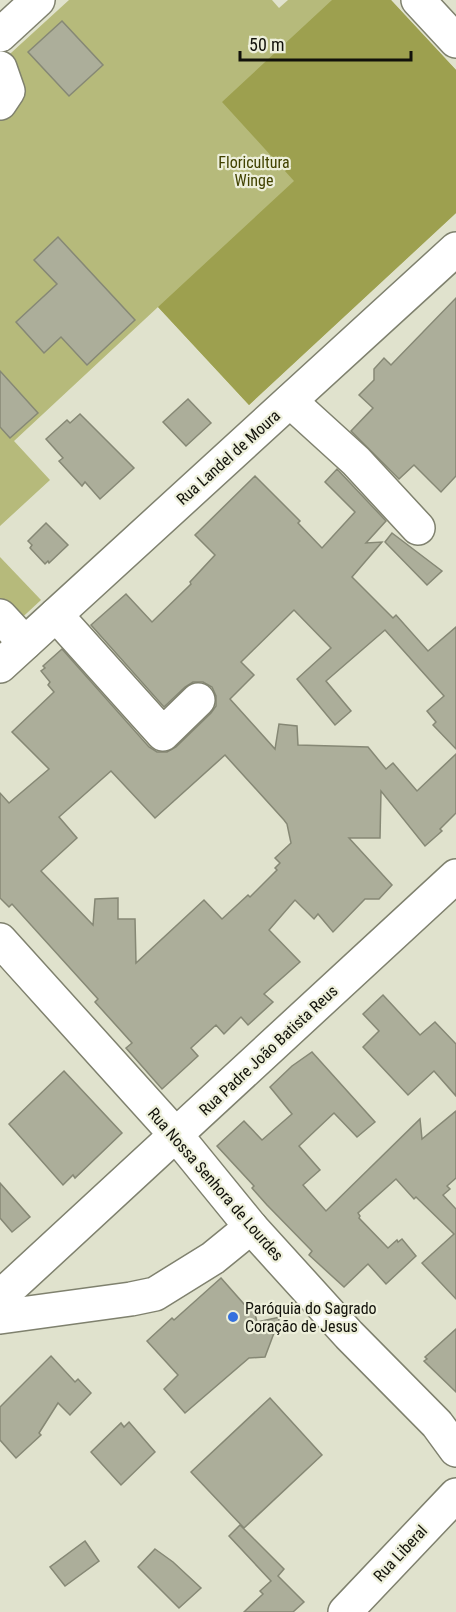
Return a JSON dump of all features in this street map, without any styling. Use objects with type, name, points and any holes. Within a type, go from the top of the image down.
[{"type":"street","points":[[0,34],[38,0]]},
{"type":"street","points":[[418,0],[456,41]]},
{"type":"street","name":"Rua Landel de Moura","points":[[0,666],[456,249]]},
{"type":"street","points":[[290,401],[356,461],[418,528]]},
{"type":"street","points":[[56,615],[164,735],[198,700]]},
{"type":"street","points":[[0,616],[25,643]]},
{"type":"street","name":"Rua Padre João Batista Reus","points":[[0,1297],[456,876]]},
{"type":"street","name":"Rua Nossa Senhora de Lourdes","points":[[0,940],[176,1135],[251,1227],[349,1335],[446,1420],[456,1450]]},
{"type":"street","points":[[0,1317],[155,1294],[213,1258],[251,1227]]},
{"type":"street","name":"Rua Liberal","points":[[345,1612],[456,1495]]},
{"type":"green space","name":"Floricultura Winge","points":[[69,0],[272,0],[279,8],[288,0],[391,0],[456,70],[456,213],[249,405],[158,307],[14,441],[50,480],[0,526],[0,63]]},
{"type":"green space","points":[[332,0],[391,0],[456,70],[456,213],[249,405],[158,307],[294,181],[222,102]]},
{"type":"green space","points":[[0,557],[41,600],[0,638]]},
{"type":"building","points":[[62,21],[103,65],[69,96],[28,52]]},
{"type":"building","points":[[58,237],[135,320],[87,365],[61,337],[44,353],[16,322],[57,284],[34,260]]},
{"type":"building","points":[[456,298],[456,476],[441,492],[414,465],[399,479],[351,431],[373,408],[359,395],[374,380],[374,369],[384,358],[391,365]]},
{"type":"building","points":[[0,371],[38,413],[10,438],[0,427]]},
{"type":"building","points":[[188,399],[211,423],[186,446],[163,422]]},
{"type":"building","points":[[80,414],[134,468],[100,499],[85,482],[82,486],[59,461],[63,458],[46,439],[67,420],[70,423]]},
{"type":"building","points":[[337,469],[386,521],[366,543],[382,542],[352,577],[393,618],[396,615],[428,651],[456,627],[456,749],[433,725],[436,722],[427,711],[444,696],[385,630],[326,681],[351,711],[335,725],[297,679],[331,648],[294,610],[241,662],[254,675],[230,699],[275,749],[279,724],[297,726],[298,745],[368,747],[386,769],[393,763],[417,791],[456,754],[456,813],[440,829],[442,831],[425,846],[381,791],[380,838],[349,838],[392,885],[379,899],[365,899],[333,932],[318,914],[314,919],[295,900],[269,930],[300,962],[264,994],[273,1002],[248,1025],[241,1017],[224,1034],[216,1025],[191,1048],[198,1056],[162,1089],[126,1048],[132,1043],[95,1002],[98,999],[12,904],[9,907],[0,898],[0,793],[9,803],[49,769],[12,732],[54,692],[48,685],[50,682],[41,671],[45,668],[43,666],[62,649],[149,747],[157,752],[167,752],[176,747],[216,706],[216,696],[212,687],[203,682],[193,682],[164,707],[91,625],[126,594],[152,622],[191,584],[190,582],[215,555],[195,535],[255,476],[300,521],[298,523],[322,548],[355,512],[325,482]],"holes":[[[225,755],[287,824],[291,843],[275,858],[280,863],[275,868],[277,870],[250,897],[248,895],[222,919],[204,900],[136,963],[135,919],[118,919],[118,898],[95,899],[93,925],[41,871],[77,838],[59,817],[111,771],[155,818]]]},
{"type":"building","points":[[46,523],[68,545],[45,564],[30,548],[32,545],[28,541]]},
{"type":"building","points":[[392,533],[442,571],[427,585],[385,542]]},
{"type":"building","points":[[383,995],[420,1035],[435,1022],[456,1044],[456,1096],[434,1071],[408,1095],[363,1047],[379,1031],[363,1014]]},
{"type":"building","points":[[312,1052],[375,1122],[357,1137],[334,1113],[299,1146],[320,1170],[303,1185],[326,1211],[420,1119],[422,1139],[456,1111],[456,1178],[447,1186],[450,1189],[443,1195],[456,1209],[456,1299],[422,1263],[454,1234],[416,1197],[414,1199],[396,1179],[358,1213],[359,1218],[388,1248],[397,1240],[398,1242],[402,1239],[416,1256],[386,1284],[368,1264],[344,1287],[309,1255],[312,1251],[267,1205],[252,1188],[254,1186],[217,1146],[244,1121],[262,1140],[292,1114],[270,1087],[292,1066]]},
{"type":"building","points":[[64,1071],[122,1133],[75,1178],[73,1175],[63,1185],[9,1124]]},
{"type":"building","points":[[0,1183],[30,1217],[12,1232],[0,1218]]},
{"type":"building","points":[[221,1278],[244,1304],[252,1301],[257,1322],[280,1317],[265,1357],[249,1358],[185,1413],[164,1389],[178,1375],[147,1341]]},
{"type":"building","points":[[456,1329],[456,1392],[424,1361],[427,1359],[425,1357]]},
{"type":"building","points":[[51,1356],[75,1382],[78,1379],[91,1393],[70,1415],[58,1403],[39,1433],[41,1435],[16,1458],[0,1440],[0,1407]]},
{"type":"building","points":[[270,1398],[322,1455],[244,1528],[191,1472]]},
{"type":"building","points":[[129,1422],[155,1452],[121,1485],[91,1452],[121,1423],[124,1427]]},
{"type":"building","points":[[240,1525],[284,1569],[278,1576],[304,1602],[293,1612],[244,1612],[263,1594],[260,1591],[271,1581],[229,1536]]},
{"type":"building","points":[[85,1541],[99,1561],[65,1586],[50,1567]]},
{"type":"building","points":[[155,1549],[201,1588],[179,1608],[138,1567]]},
{"type":"place","name":"Paróquia do Sagrado Coração de Jesus","points":[[233,1317]]}]
